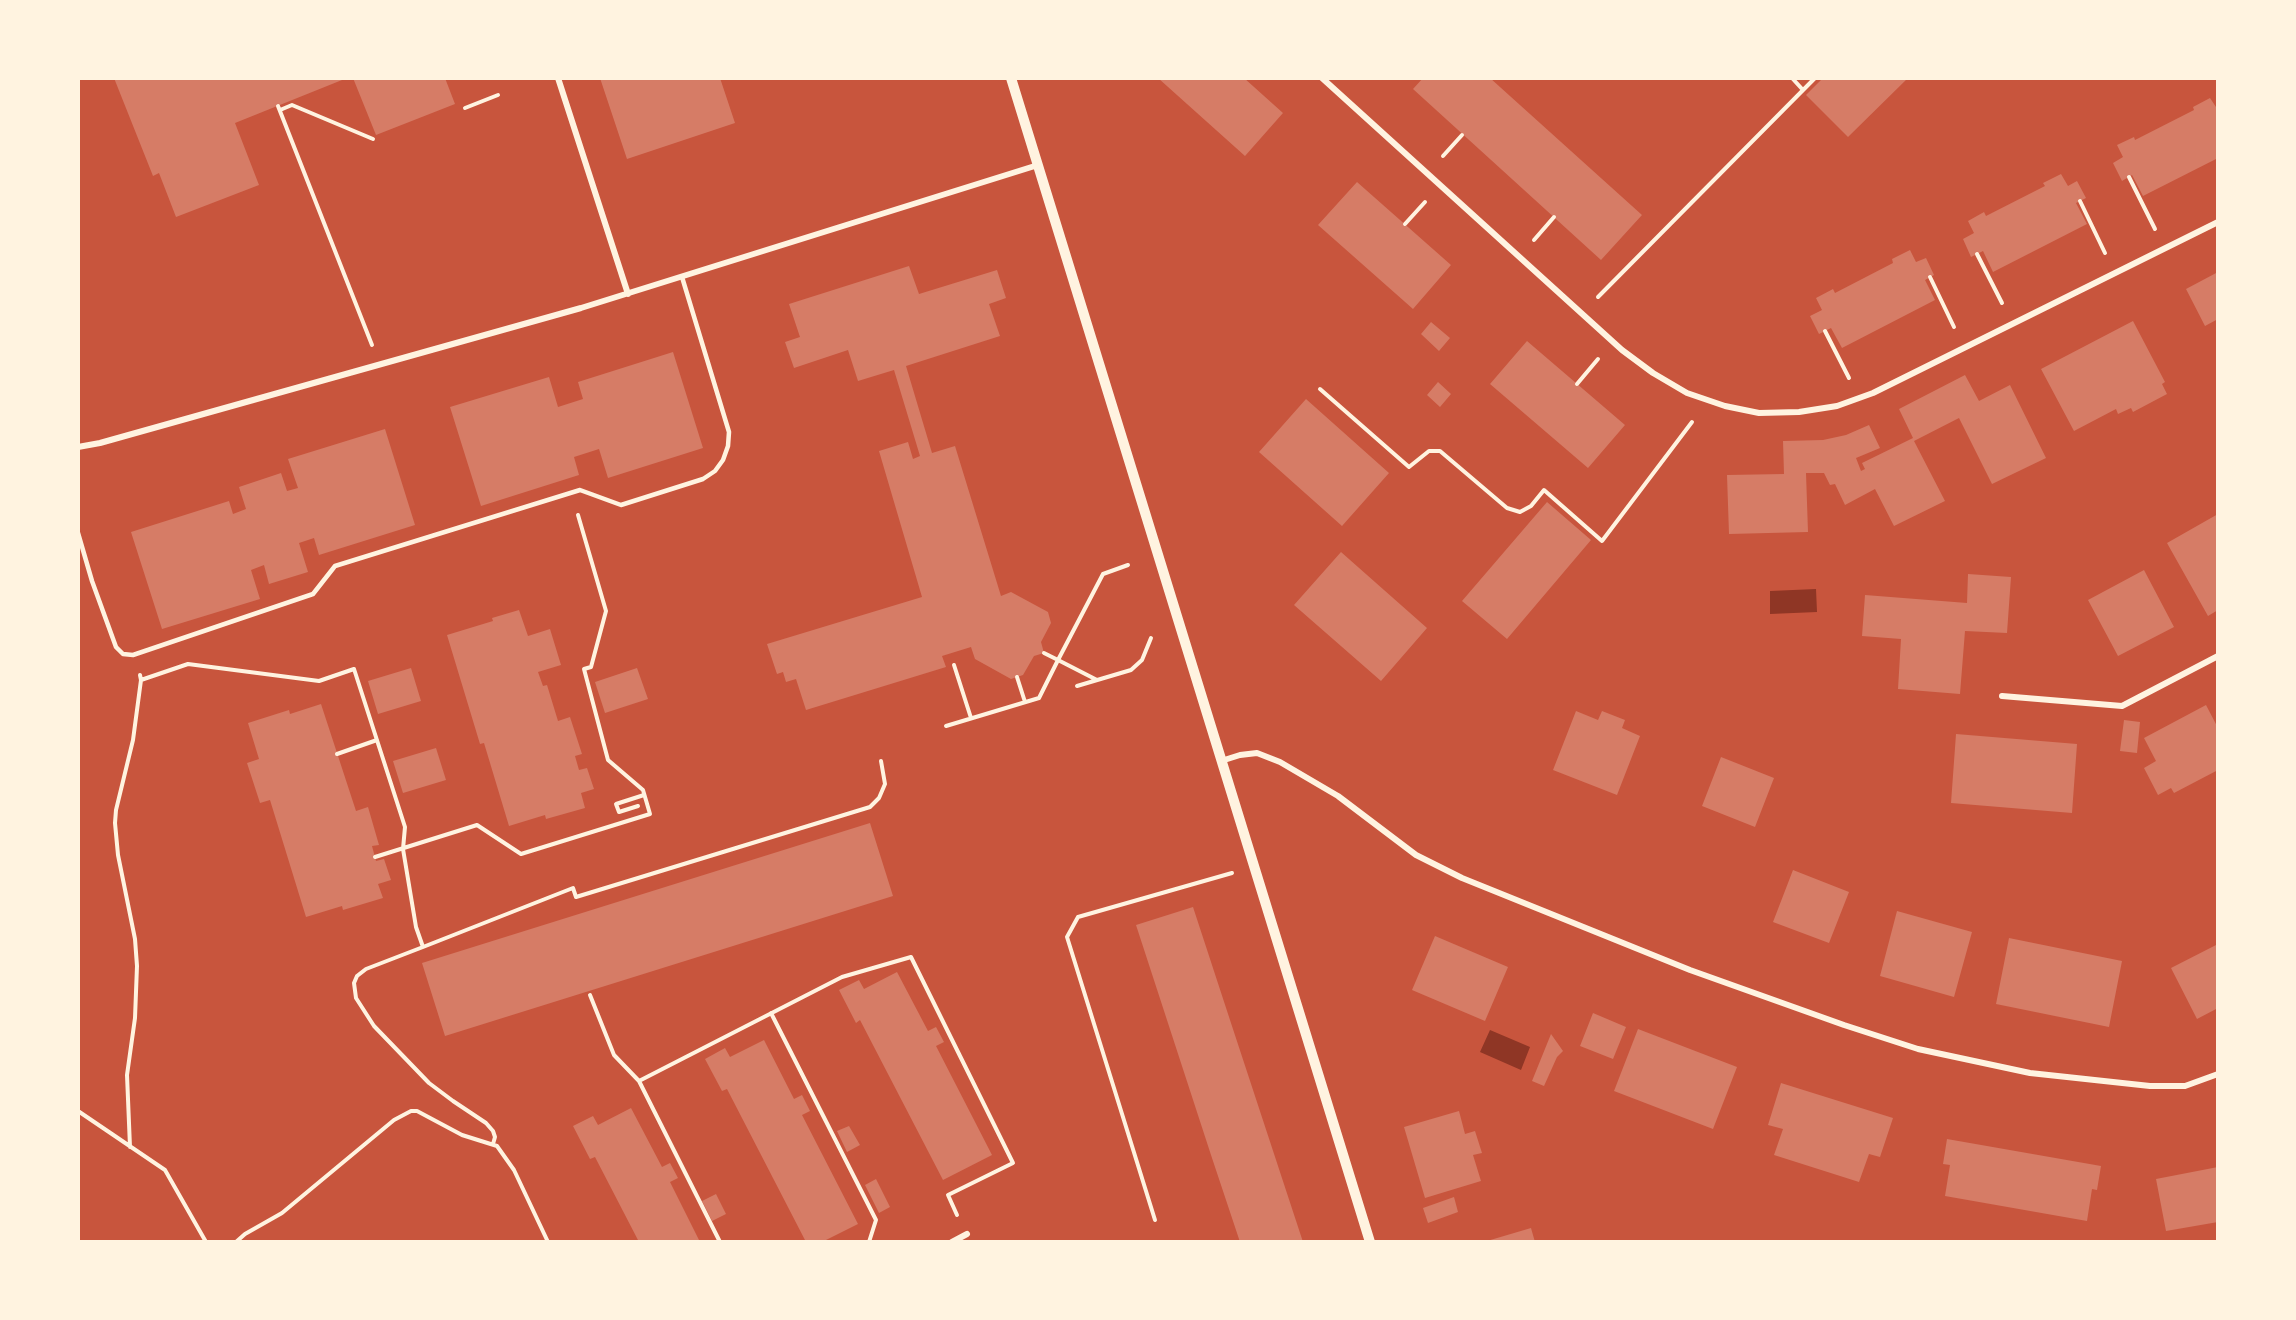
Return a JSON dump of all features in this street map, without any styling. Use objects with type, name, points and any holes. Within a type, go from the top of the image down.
[{"type":"street","points":[[558,78],[628,294]]},
{"type":"street","points":[[1011,78],[1370,1242]]},
{"type":"street","points":[[1322,78],[1622,350],[1653,373],[1688,393],[1725,406],[1759,413],[1799,412],[1837,406],[1873,393],[2218,222]]},
{"type":"street","points":[[78,447],[100,443],[628,294],[1038,165]]},
{"type":"street","points":[[2002,696],[2122,706],[2218,656]]},
{"type":"street","points":[[1221,761],[1257,753],[1280,762],[1338,796],[1416,855],[1462,878],[1690,970],[1918,1049],[2030,1073],[2150,1086],[2185,1086],[2218,1074]]},
{"type":"street","points":[[952,1242],[967,1234]]},
{"type":"lane","points":[[78,533],[116,647],[123,654],[133,655],[313,594],[335,566],[572,492],[580,490],[621,505],[703,479],[715,471],[723,460],[728,446],[729,432],[682,277]]},
{"type":"path","points":[[1792,78],[1803,90]]},
{"type":"path","points":[[1597,298],[1815,78]]},
{"type":"path","points":[[465,108],[498,95]]},
{"type":"path","points":[[374,139],[292,105],[279,108],[379,365]]},
{"type":"path","points":[[1442,157],[1462,135]]},
{"type":"path","points":[[2129,177],[2155,229]]},
{"type":"path","points":[[2080,201],[2105,253]]},
{"type":"path","points":[[1405,224],[1425,202]]},
{"type":"path","points":[[1533,240],[1554,217]]},
{"type":"path","points":[[1977,254],[2003,304]]},
{"type":"path","points":[[1930,277],[1954,328]]},
{"type":"path","points":[[1825,331],[1849,379]]},
{"type":"path","points":[[1577,384],[1598,359]]},
{"type":"path","points":[[1320,389],[1410,467],[1429,451],[1440,451],[1507,508],[1520,512],[1531,506],[1544,490],[1602,541],[1692,422]]},
{"type":"path","points":[[375,857],[477,825],[521,854],[650,814],[643,790],[608,760],[584,669],[591,667],[606,611],[572,492]]},
{"type":"path","points":[[946,726],[1039,698],[1103,574],[1128,565]]},
{"type":"path","points":[[1077,686],[1131,670],[1142,660],[1151,638]]},
{"type":"path","points":[[1044,653],[1097,680]]},
{"type":"path","points":[[130,1147],[127,1076],[135,1018],[137,966],[135,939],[118,855],[115,823],[133,740],[141,680],[133,655]]},
{"type":"path","points":[[141,680],[188,664],[319,681],[354,669],[405,827],[403,849],[416,927],[423,946]]},
{"type":"path","points":[[954,665],[971,718]]},
{"type":"path","points":[[1017,677],[1025,702]]},
{"type":"path","points":[[337,754],[377,741]]},
{"type":"path","points":[[548,1242],[514,1170],[494,1144],[493,1131],[486,1123],[429,1083],[374,1026],[356,998],[354,983],[357,976],[366,969],[573,888],[576,897],[870,807],[879,798],[885,784],[881,761]]},
{"type":"path","points":[[638,806],[619,812],[616,804],[644,795]]},
{"type":"path","points":[[1155,1220],[1067,937],[1078,917],[1255,867]]},
{"type":"path","points":[[639,1081],[842,977],[911,957],[1013,1162],[948,1195],[967,1234]]},
{"type":"path","points":[[590,995],[614,1055],[639,1081],[720,1242]]},
{"type":"path","points":[[771,1013],[876,1220],[869,1242]]},
{"type":"path","points":[[78,1111],[165,1170],[206,1242]]},
{"type":"path","points":[[236,1242],[252,1229],[271,1221],[282,1213],[394,1120],[411,1111],[427,1115],[462,1135],[494,1144]]},
{"type":"shaded area","points":[[1816,589],[1817,612],[1770,614],[1770,591]]},
{"type":"shaded area","points":[[1490,1030],[1530,1047],[1521,1070],[1480,1052]]},
{"type":"building","points":[[114,78],[347,78],[235,123],[259,185],[176,217],[159,173],[153,176]]},
{"type":"building","points":[[353,78],[445,78],[455,104],[376,135]]},
{"type":"building","points":[[600,78],[720,78],[735,123],[627,159]]},
{"type":"building","points":[[1158,78],[1244,78],[1283,113],[1245,156]]},
{"type":"building","points":[[1423,78],[1490,78],[1642,215],[1601,260],[1413,89]]},
{"type":"building","points":[[1823,78],[1908,78],[1848,137],[1806,95]]},
{"type":"building","points":[[2210,98],[2218,110],[2218,158],[2143,196],[2132,175],[2122,181],[2113,163],[2123,157],[2117,145],[2134,137],[2135,140],[2194,110],[2193,107]]},
{"type":"building","points":[[2061,174],[2068,186],[2077,181],[2086,198],[2076,203],[2087,224],[1993,272],[1983,251],[1971,257],[1963,239],[1974,233],[1968,221],[1984,212],[1986,216],[2045,186],[2043,183]]},
{"type":"building","points":[[1357,182],[1451,265],[1413,309],[1318,225]]},
{"type":"building","points":[[1910,250],[1916,262],[1926,258],[1934,275],[1925,280],[1935,300],[1842,348],[1831,328],[1819,334],[1810,316],[1822,310],[1816,298],[1833,289],[1835,293],[1893,263],[1892,259]]},
{"type":"building","points":[[909,266],[919,294],[997,270],[1006,298],[989,304],[1000,336],[906,366],[932,453],[955,446],[1001,596],[1011,592],[1048,612],[1051,623],[1041,642],[1044,653],[1034,656],[1023,675],[1011,679],[975,659],[971,647],[942,656],[946,667],[806,710],[796,679],[786,682],[783,672],[777,674],[767,644],[922,597],[879,451],[908,442],[913,459],[920,456],[894,370],[858,381],[848,350],[794,368],[785,342],[800,337],[789,304]]},
{"type":"building","points":[[2218,272],[2218,319],[2205,326],[2186,289]]},
{"type":"building","points":[[2133,321],[2165,382],[2162,384],[2167,394],[2133,412],[2131,408],[2118,414],[2116,409],[2074,431],[2041,369]]},
{"type":"building","points":[[1431,322],[1450,338],[1439,351],[1421,334]]},
{"type":"building","points":[[1527,341],[1625,425],[1588,468],[1490,384]]},
{"type":"building","points":[[673,352],[703,448],[608,478],[599,449],[574,457],[579,475],[481,506],[450,407],[549,377],[558,407],[583,399],[578,382]]},
{"type":"building","points":[[1965,375],[1979,401],[2010,385],[2046,458],[1992,484],[1959,418],[1914,441],[1945,501],[1894,526],[1875,489],[1845,505],[1835,484],[1830,485],[1824,473],[1806,473],[1808,532],[1729,534],[1727,475],[1784,474],[1783,441],[1823,440],[1846,435],[1869,425],[1880,448],[1856,458],[1861,471],[1865,469],[1862,463],[1913,438],[1899,409]]},
{"type":"building","points":[[1438,382],[1451,394],[1440,407],[1427,395]]},
{"type":"building","points":[[1306,399],[1389,473],[1342,526],[1259,452]]},
{"type":"building","points":[[385,429],[415,525],[319,555],[314,538],[299,543],[308,572],[269,584],[264,565],[251,570],[260,599],[162,629],[131,532],[229,501],[233,514],[246,509],[239,487],[281,473],[287,491],[298,488],[288,459]]},
{"type":"building","points":[[1547,502],[1591,540],[1507,639],[1462,601]]},
{"type":"building","points":[[2218,514],[2218,610],[2208,616],[2167,543]]},
{"type":"building","points":[[1341,552],[1427,628],[1381,681],[1294,605]]},
{"type":"building","points":[[2144,570],[2174,627],[2118,656],[2088,600]]},
{"type":"building","points":[[1968,574],[2011,577],[2007,633],[1965,631],[1960,694],[1898,689],[1901,639],[1862,636],[1865,595],[1967,603]]},
{"type":"building","points":[[519,610],[528,636],[550,629],[561,665],[538,672],[543,686],[547,685],[558,721],[570,717],[582,754],[575,756],[579,770],[587,768],[594,789],[581,793],[585,808],[546,819],[545,815],[509,826],[484,743],[480,744],[447,635],[493,621],[492,618]]},
{"type":"building","points":[[411,668],[421,701],[378,714],[368,681]]},
{"type":"building","points":[[637,668],[648,699],[605,713],[595,682]]},
{"type":"building","points":[[321,704],[356,811],[368,807],[379,845],[372,846],[376,861],[384,859],[391,880],[378,884],[383,898],[343,910],[342,906],[306,917],[270,800],[260,803],[247,763],[259,759],[248,723],[289,710],[290,714]]},
{"type":"building","points":[[2206,705],[2218,728],[2218,770],[2174,793],[2171,788],[2158,795],[2144,768],[2156,761],[2144,738]]},
{"type":"building","points":[[1576,711],[1598,720],[1602,711],[1625,720],[1622,728],[1640,736],[1617,795],[1553,770]]},
{"type":"building","points":[[2124,720],[2140,722],[2137,753],[2120,751]]},
{"type":"building","points":[[1956,734],[2077,744],[2072,813],[1951,803]]},
{"type":"building","points":[[436,748],[446,780],[403,793],[393,761]]},
{"type":"building","points":[[1721,757],[1774,778],[1755,827],[1702,806]]},
{"type":"building","points":[[870,823],[893,896],[445,1036],[422,963]]},
{"type":"building","points":[[1793,870],[1849,892],[1829,943],[1773,922]]},
{"type":"building","points":[[1193,907],[1303,1242],[1240,1242],[1211,1155],[1136,925]]},
{"type":"building","points":[[1897,911],[1972,932],[1954,997],[1880,976]]},
{"type":"building","points":[[1435,936],[1508,967],[1485,1021],[1412,990]]},
{"type":"building","points":[[2009,938],[2122,961],[2109,1027],[1996,1004]]},
{"type":"building","points":[[2218,944],[2218,1008],[2197,1019],[2171,968]]},
{"type":"building","points":[[897,972],[928,1031],[936,1027],[944,1042],[936,1046],[992,1155],[943,1180],[860,1020],[856,1023],[839,990],[859,980],[864,989]]},
{"type":"building","points":[[1593,1013],[1626,1027],[1613,1059],[1580,1046]]},
{"type":"building","points":[[1638,1029],[1737,1067],[1713,1129],[1614,1091]]},
{"type":"building","points":[[1551,1034],[1563,1051],[1557,1057],[1544,1086],[1532,1081]]},
{"type":"building","points":[[764,1040],[794,1099],[802,1095],[810,1111],[802,1115],[858,1224],[822,1242],[806,1242],[727,1089],[722,1091],[705,1059],[725,1048],[730,1057]]},
{"type":"building","points":[[1781,1083],[1893,1118],[1880,1157],[1869,1154],[1859,1182],[1774,1155],[1783,1129],[1768,1125]]},
{"type":"building","points":[[631,1108],[662,1167],[670,1163],[678,1178],[670,1182],[700,1242],[639,1242],[595,1157],[590,1159],[573,1126],[593,1116],[598,1125]]},
{"type":"building","points":[[1459,1111],[1465,1134],[1475,1131],[1482,1153],[1473,1155],[1481,1181],[1425,1198],[1404,1127]]},
{"type":"building","points":[[849,1126],[860,1145],[847,1152],[837,1131]]},
{"type":"building","points":[[1947,1139],[2101,1166],[2097,1190],[2092,1189],[2087,1221],[1945,1196],[1950,1165],[1943,1164]]},
{"type":"building","points":[[2218,1167],[2218,1222],[2166,1231],[2156,1179]]},
{"type":"building","points":[[876,1179],[890,1207],[879,1213],[865,1185]]},
{"type":"building","points":[[716,1194],[726,1214],[712,1221],[702,1201]]},
{"type":"building","points":[[1454,1197],[1458,1212],[1428,1223],[1423,1208]]},
{"type":"building","points":[[1531,1228],[1535,1242],[1487,1242],[1487,1241]]}]
